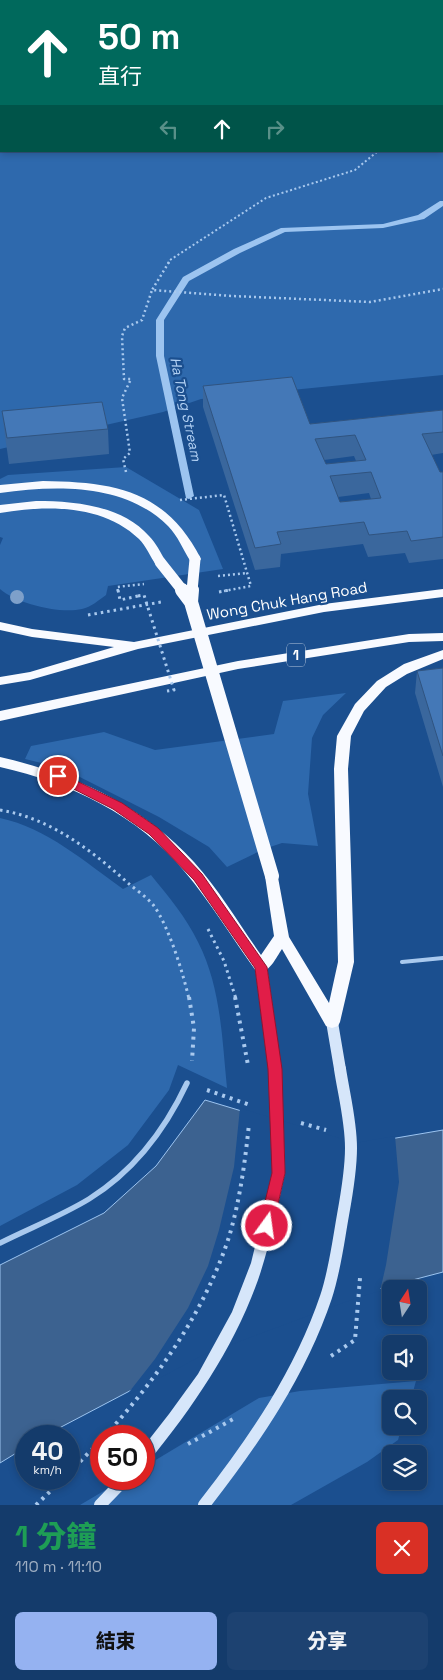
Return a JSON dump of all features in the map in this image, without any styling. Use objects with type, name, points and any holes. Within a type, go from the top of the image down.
[{"type":"highway","points":[[0,489],[25,484],[62,484],[101,489],[131,498],[155,509],[172,522],[185,540],[195,559],[191,602]]},
{"type":"highway","points":[[0,509],[45,503],[90,511],[122,522],[144,537],[191,602],[272,876],[282,937],[332,1022]]},
{"type":"highway","name":"Wong Chuk Hang Road","points":[[137,645],[324,608],[443,593]]},
{"type":"highway","points":[[0,626],[32,633],[137,645]]},
{"type":"highway","name":"1","points":[[0,716],[184,676],[323,650],[409,638],[443,636]]},
{"type":"highway","points":[[0,681],[30,676],[137,645]]},
{"type":"highway","points":[[332,1022],[346,962],[342,745],[357,710],[367,698],[391,677],[443,654]]},
{"type":"highway","points":[[0,762],[44,772],[76,784],[129,813],[154,831],[204,884],[261,967],[282,937]]},
{"type":"main road","points":[[155,1441],[200,1381],[232,1326],[248,1291],[270,1212],[278,1173],[275,1069],[261,967]]},
{"type":"main road","points":[[204,1505],[267,1416],[301,1355],[325,1297],[338,1244],[347,1193],[351,1147],[332,1022]]},
{"type":"main road","points":[[100,1505],[114,1490]]},
{"type":"street","points":[[0,1243],[89,1199],[122,1175],[154,1140],[179,1101],[187,1083]]},
{"type":"lane","points":[[402,962],[443,958]]},
{"type":"path","points":[[126,475],[123,460],[130,453],[122,398],[131,379],[124,379],[122,336],[125,328],[131,323],[142,320],[152,290],[170,260],[266,198],[355,170],[377,152]]},
{"type":"path","points":[[152,290],[214,295],[370,302],[443,288]]},
{"type":"path","points":[[174,501],[224,496],[251,586],[213,593]]},
{"type":"path","points":[[218,576],[247,572]]},
{"type":"path","points":[[144,584],[117,587],[120,600],[144,595],[174,690],[167,691]]},
{"type":"path","points":[[88,616],[165,602]]},
{"type":"path","points":[[0,810],[24,815],[56,830],[109,865],[153,906],[174,948],[186,986],[194,1026],[194,1054],[187,1083]]},
{"type":"path","points":[[208,929],[220,948],[229,975],[245,1040],[249,1075]]},
{"type":"path","points":[[250,1100],[250,1108]]},
{"type":"path","points":[[115,1425],[162,1367],[197,1311],[216,1271],[229,1236],[242,1173],[249,1116]]},
{"type":"path","points":[[355,1340],[359,1294]]},
{"type":"path","points":[[80,1462],[90,1452]]},
{"type":"path","points":[[36,1505],[52,1490]]},
{"type":"shaded area","points":[[0,152],[443,152],[443,375],[201,399],[163,412],[0,449]]},
{"type":"shaded area","points":[[126,467],[199,510],[223,569],[108,586],[106,595],[98,601],[85,608],[73,610],[51,609],[28,603],[0,589],[0,545],[3,538],[0,537],[0,479],[8,475]]},
{"type":"shaded area","points":[[346,693],[323,715],[312,738],[308,794],[318,846],[282,843],[264,849],[227,867],[209,847],[159,817],[62,768],[25,759],[31,746],[104,732],[155,750],[274,734],[283,701]]},
{"type":"shaded area","points":[[0,818],[17,823],[50,838],[80,857],[123,889],[151,875],[188,924],[206,959],[212,977],[219,1013],[227,1088],[178,1065],[169,1090],[128,1145],[77,1185],[0,1226]]},
{"type":"shaded area","points":[[205,1100],[355,1145],[443,1130],[443,1272],[412,1280],[382,1280],[382,1288],[359,1294],[202,1353],[65,1425],[15,1425],[15,1454],[0,1463],[0,1265],[104,1213],[156,1166]]},
{"type":"shaded area","points":[[416,1381],[414,1390],[382,1390],[382,1435],[399,1435],[398,1440],[391,1445],[382,1445],[382,1451],[367,1462],[291,1505],[80,1505],[105,1490],[155,1490],[155,1460],[259,1398],[300,1391]]},
{"type":"pier","points":[[240,1108],[355,1143],[395,1136],[399,1182],[380,1291],[203,1355],[126,1396],[155,1359],[188,1308],[208,1266],[234,1167]]},
{"type":"building","points":[[292,377],[310,424],[443,410],[443,432],[422,434],[440,472],[443,472],[443,537],[411,541],[407,531],[369,535],[364,522],[277,532],[281,544],[255,548],[203,386]],"holes":[[[355,435],[366,460],[326,464],[315,439]],[[371,472],[381,498],[340,502],[330,476]]]},
{"type":"building","points":[[102,402],[108,429],[7,438],[2,411]]},
{"type":"building","points":[[443,668],[443,756],[417,671]]},
{"type":"waterway","name":"Ha Tong Stream","points":[[189,496],[160,356],[160,320],[186,279],[237,251],[284,230],[383,226],[421,217],[443,203]]},
{"type":"route","points":[[58,776],[117,806],[154,831],[198,877],[261,967],[269,1014],[275,1069],[278,1173],[267,1226]]}]
